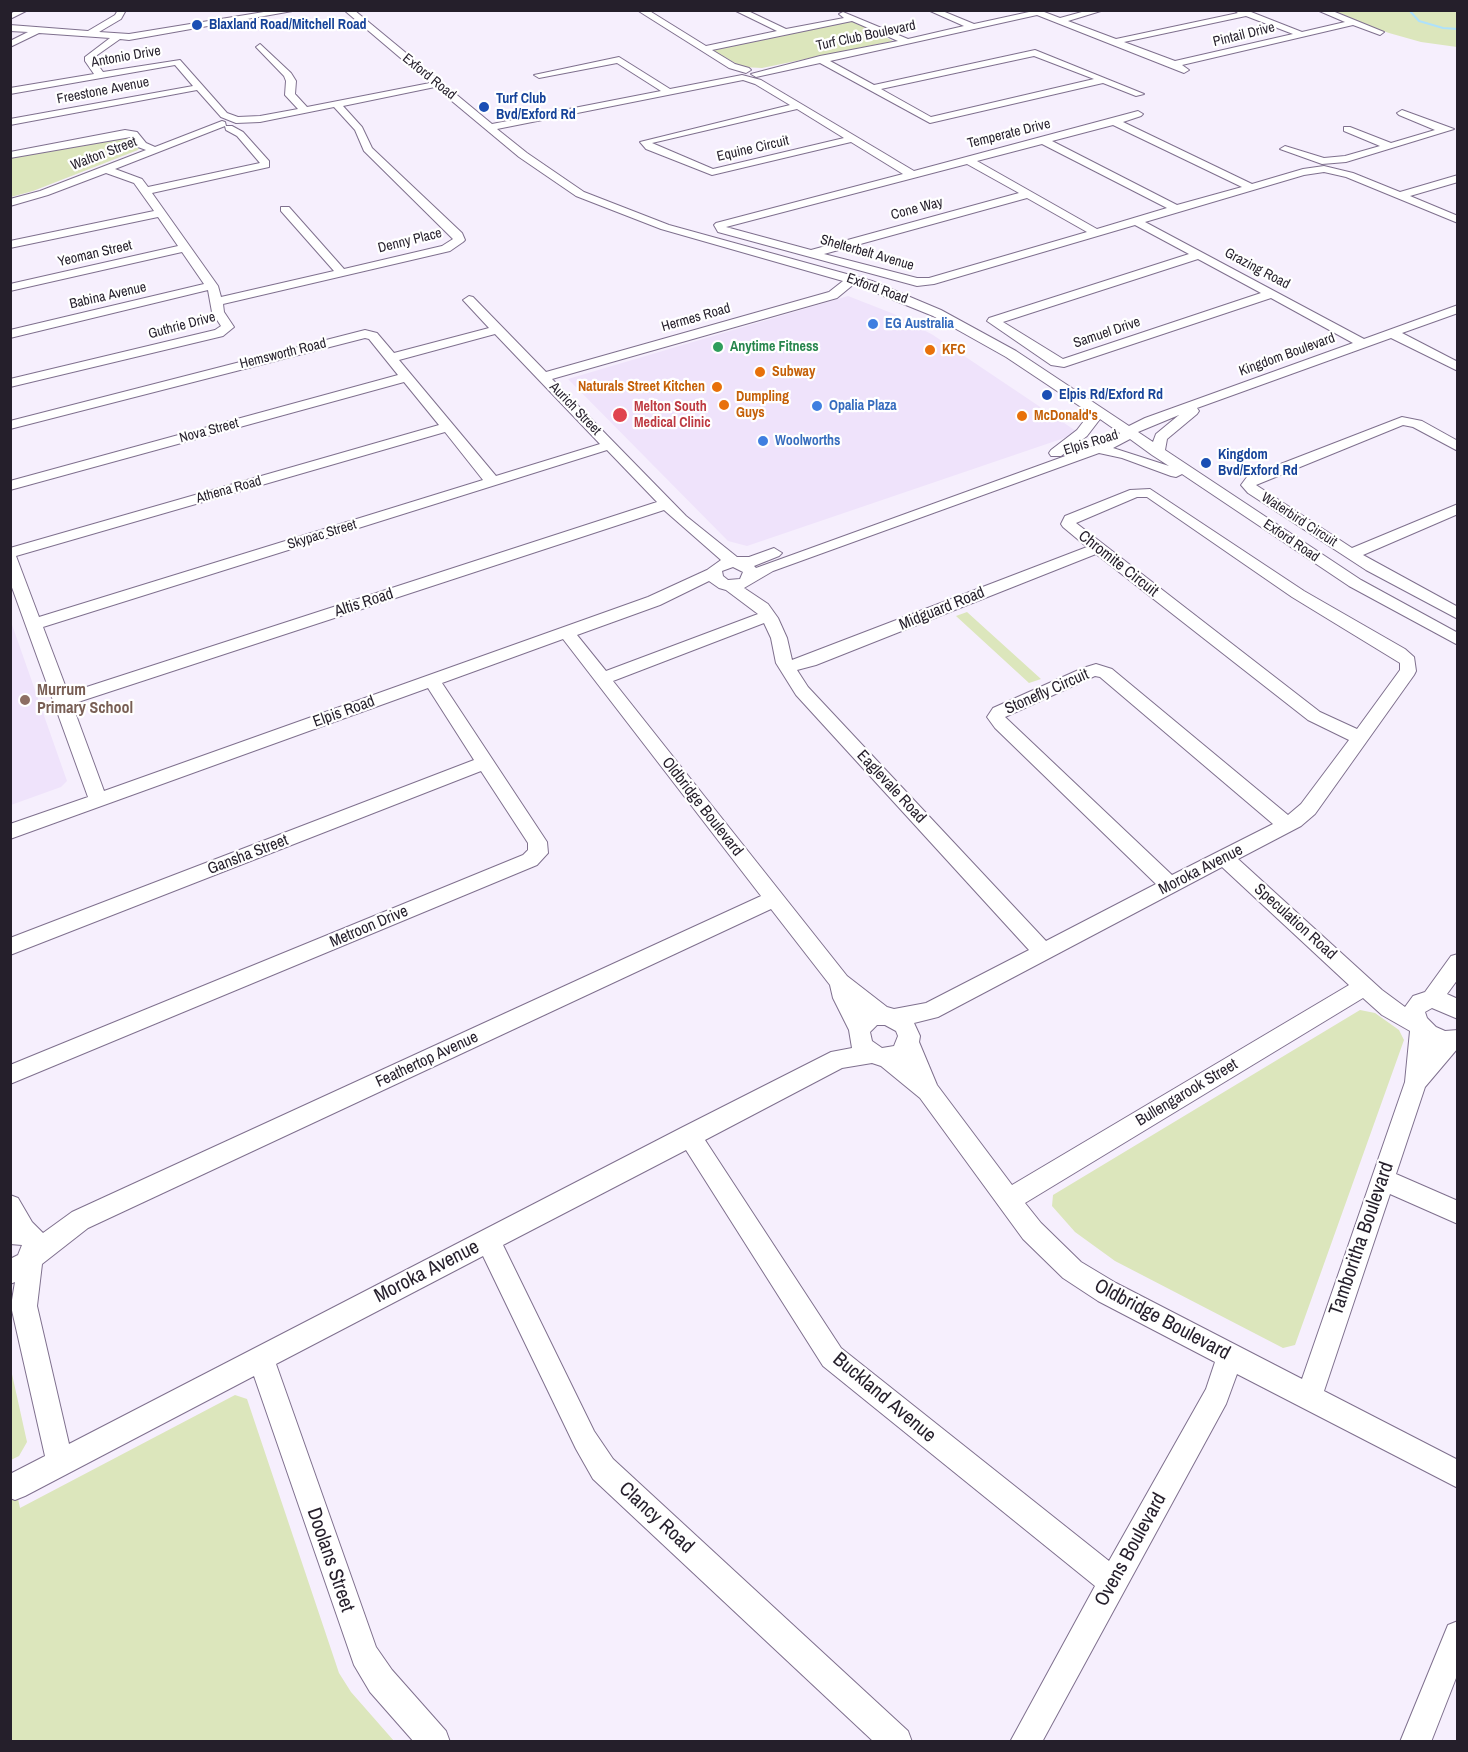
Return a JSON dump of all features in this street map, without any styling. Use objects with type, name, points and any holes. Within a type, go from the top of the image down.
[{"type":"street","points":[[10,17],[24,10]]},
{"type":"street","points":[[88,35],[118,17],[122,10]]},
{"type":"street","points":[[229,10],[239,20]]},
{"type":"street","points":[[10,28],[117,37],[144,36],[294,10]]},
{"type":"street","points":[[350,12],[366,10]]},
{"type":"street","points":[[641,10],[911,174]]},
{"type":"street","points":[[738,10],[785,32]]},
{"type":"street","points":[[835,10],[906,41]]},
{"type":"street","points":[[932,10],[973,27]]},
{"type":"street","points":[[1059,21],[1100,10]]},
{"type":"street","points":[[1321,10],[1380,32]]},
{"type":"street","name":"Exford Road","points":[[350,12],[543,170],[564,184],[598,202],[665,227],[852,279],[903,298],[980,335],[1355,584],[1458,640]]},
{"type":"street","points":[[1033,12],[1174,64],[1193,74]]},
{"type":"street","name":"Turf Club Boulevard","points":[[490,125],[770,70],[1033,12]]},
{"type":"street","points":[[1114,42],[1242,12],[1302,35]]},
{"type":"street","points":[[704,49],[854,18]]},
{"type":"street","name":"Pintail Drive","points":[[1174,64],[1354,22]]},
{"type":"street","points":[[10,45],[38,30]]},
{"type":"street","points":[[100,75],[89,61],[89,57],[117,37]]},
{"type":"street","points":[[260,47],[288,75],[291,81],[290,95],[305,110]]},
{"type":"street","points":[[872,88],[1035,53],[1139,94]]},
{"type":"street","points":[[820,59],[930,120],[1102,80]]},
{"type":"street","points":[[530,69],[543,79],[619,60],[664,89]]},
{"type":"street","name":"Antonio Drive","points":[[10,91],[177,62],[200,87],[225,124]]},
{"type":"street","points":[[225,124],[240,125],[437,84]]},
{"type":"street","name":"Freestone Avenue","points":[[10,122],[200,87]]},
{"type":"street","name":"Denny Place","points":[[218,301],[446,249],[457,243],[460,237],[368,149],[359,129],[336,104]]},
{"type":"street","name":"Equine Circuit","points":[[799,106],[645,142],[650,147],[711,172],[853,139]]},
{"type":"street","points":[[1402,113],[1445,130]]},
{"type":"street","name":"Temperate Drive","points":[[911,174],[1138,114]]},
{"type":"street","points":[[1114,122],[1251,187]]},
{"type":"street","name":"Walton Street","points":[[10,203],[35,196],[225,124]]},
{"type":"street","points":[[146,191],[265,165],[240,125]]},
{"type":"street","name":"Shelterbelt Avenue","points":[[911,174],[720,225],[723,230],[917,282],[930,281],[1458,127]]},
{"type":"street","points":[[1347,129],[1390,146]]},
{"type":"street","points":[[10,155],[125,133],[134,134],[142,145],[154,150]]},
{"type":"street","points":[[1042,140],[1176,209]]},
{"type":"street","points":[[1285,148],[1458,220]]},
{"type":"street","points":[[966,159],[1097,233]]},
{"type":"street","name":"Guthrie Drive","points":[[10,383],[223,331],[228,327],[218,312],[218,301],[212,286],[146,191],[138,181],[106,169]]},
{"type":"street","points":[[1400,196],[1458,178]]},
{"type":"street","name":"Cone Way","points":[[814,253],[1028,194]]},
{"type":"street","points":[[285,208],[342,273]]},
{"type":"street","points":[[10,245],[161,213]]},
{"type":"street","name":"Grazing Road","points":[[1136,221],[1363,343]]},
{"type":"street","name":"Yeoman Street","points":[[10,288],[186,249]]},
{"type":"street","name":"Samuel Drive","points":[[1199,255],[993,321],[1056,362],[1064,363],[1271,294]]},
{"type":"street","name":"Hermes Road","points":[[544,377],[833,295],[852,279]]},
{"type":"street","name":"Babina Avenue","points":[[10,334],[212,286]]},
{"type":"street","name":"Aurich Street","points":[[469,300],[681,519],[735,563]]},
{"type":"street","name":"Kingdom Boulevard","points":[[1128,432],[1150,421],[1458,309]]},
{"type":"street","points":[[391,358],[498,329]]},
{"type":"street","points":[[1392,333],[1458,367]]},
{"type":"street","name":"Hemsworth Road","points":[[10,424],[359,335],[373,336],[493,482]]},
{"type":"street","name":"Nova Street","points":[[10,486],[407,377]]},
{"type":"street","points":[[1157,452],[1161,437],[1203,402]]},
{"type":"street","points":[[1056,453],[1082,433],[1098,412]]},
{"type":"street","name":"Waterbird Circuit","points":[[1458,447],[1417,424],[1402,420],[1249,482],[1252,490],[1351,554],[1397,582],[1458,614]]},
{"type":"street","name":"Athena Road","points":[[10,554],[448,427]]},
{"type":"street","name":"Elpis Road","points":[[749,579],[768,568],[1123,440],[1128,432]]},
{"type":"street","name":"Elpis Road","points":[[735,563],[760,559],[1113,433],[1128,432]]},
{"type":"street","name":"Skypac Street","points":[[34,624],[610,445]]},
{"type":"street","points":[[1098,449],[1126,455],[1207,484]]},
{"type":"street","name":"Chromite Circuit","points":[[1360,738],[1314,716],[1072,528],[1068,521],[1136,493],[1150,493],[1306,599],[1392,648],[1408,661]]},
{"type":"street","name":"Altis Road","points":[[63,702],[666,504]]},
{"type":"street","points":[[1351,554],[1458,508]]},
{"type":"street","name":"Aurich Street","points":[[681,519],[714,571]]},
{"type":"street","name":"Midguard Road","points":[[786,667],[810,662],[1098,548]]},
{"type":"street","points":[[10,559],[98,800]]},
{"type":"street","points":[[728,585],[741,584],[749,579],[749,568],[735,563],[722,564],[714,571],[717,581],[728,585],[765,612]]},
{"type":"street","name":"Elpis Road","points":[[10,832],[677,591],[714,571]]},
{"type":"street","name":"Eaglevale Road","points":[[749,579],[777,632],[786,667],[802,691],[1044,952]]},
{"type":"street","name":"Elpis Road","points":[[677,591],[728,585]]},
{"type":"street","points":[[602,679],[765,612]]},
{"type":"street","name":"Oldbridge Boulevard","points":[[565,631],[840,982],[888,1017]]},
{"type":"street","name":"Moroka Avenue","points":[[888,1017],[930,1011],[1287,825],[1308,809],[1408,671],[1408,661]]},
{"type":"street","name":"Stonefly Circuit","points":[[1170,886],[1001,724],[996,717],[999,712],[1089,672],[1096,670],[1106,673],[1287,825]]},
{"type":"street","name":"Metroon Drive","points":[[10,1076],[530,860],[538,853],[537,842],[431,681]]},
{"type":"street","name":"Gansha Street","points":[[10,947],[485,763]]},
{"type":"street","name":"Speculation Road","points":[[1224,858],[1390,1009],[1420,1027]]},
{"type":"street","name":"Feathertop Avenue","points":[[22,1247],[774,899]]},
{"type":"street","points":[[1426,1001],[1458,962]]},
{"type":"street","name":"Oldbridge Boulevard","points":[[840,982],[844,998],[859,1033]]},
{"type":"street","name":"Speculation Road","points":[[1366,986],[1402,999],[1426,1001]]},
{"type":"street","name":"Bullengarook Street","points":[[1008,1200],[1366,986]]},
{"type":"street","points":[[1426,1001],[1445,1002],[1458,1010]]},
{"type":"street","name":"Tamboritha Boulevard","points":[[1309,1396],[1416,1082],[1420,1027],[1414,1011],[1426,1001]]},
{"type":"street","name":"Moroka Avenue","points":[[909,1039],[930,1011]]},
{"type":"street","points":[[888,1017],[904,1025],[909,1039],[901,1053],[879,1056],[862,1045],[859,1033],[869,1018],[888,1017]]},
{"type":"street","name":"Tamboritha Boulevard","points":[[1420,1027],[1435,1037],[1454,1040]]},
{"type":"street","name":"Moroka Avenue","points":[[839,1059],[859,1033]]},
{"type":"street","name":"Oldbridge Boulevard","points":[[909,1039],[928,1091],[1008,1200],[1049,1250],[1091,1283],[1458,1475]]},
{"type":"street","name":"Tamboritha Boulevard","points":[[1416,1082],[1454,1040]]},
{"type":"street","name":"Moroka Avenue","points":[[15,1486],[839,1059],[879,1056]]},
{"type":"street","name":"Oldbridge Boulevard","points":[[879,1056],[928,1091]]},
{"type":"street","name":"Buckland Avenue","points":[[689,1135],[832,1357],[1113,1582]]},
{"type":"street","points":[[1383,1179],[1458,1213]]},
{"type":"street","points":[[10,1206],[22,1247],[17,1298],[60,1463]]},
{"type":"street","name":"Clancy Road","points":[[488,1241],[585,1440],[603,1468],[897,1742]]},
{"type":"street","name":"Ovens Boulevard","points":[[1025,1742],[1217,1395],[1230,1356]]},
{"type":"street","name":"Doolans Street","points":[[261,1358],[364,1655],[381,1680],[435,1742]]},
{"type":"street","points":[[1415,1742],[1458,1635]]},
{"type":"shaded area","name":"Opalia Plaza","points":[[848,296],[894,314],[933,335],[1079,433],[747,546],[728,541],[568,379]]},
{"type":"shaded area","name":"Murrum Primary School","points":[[10,619],[67,781],[61,787],[11,805]]},
{"type":"green space","points":[[1326,11],[1457,11],[1457,47],[1421,42]]},
{"type":"green space","points":[[847,21],[856,22],[893,41],[762,68],[742,67],[712,50]]},
{"type":"green space","points":[[128,137],[139,148],[138,150],[33,191],[11,197],[11,157]]},
{"type":"green space","points":[[967,612],[1041,679],[1029,683],[956,616]]},
{"type":"green space","points":[[1360,1010],[1375,1013],[1399,1030],[1404,1040],[1295,1345],[1283,1348],[1115,1261],[1075,1232],[1052,1206],[1053,1195]]},
{"type":"green space","points":[[10,1365],[27,1442],[19,1456],[11,1460]]},
{"type":"green space","points":[[235,1395],[247,1399],[339,1673],[351,1692],[394,1741],[11,1741],[10,1462],[20,1508]]},
{"type":"waterway","points":[[1409,10],[1419,21],[1443,28],[1458,29]]},
{"type":"place","name":"Blaxland Road/Mitchell Road","points":[[197,25]]},
{"type":"place","name":"Turf Club Bvd/Exford Rd","points":[[484,107]]},
{"type":"place","name":"EG Australia","points":[[873,324]]},
{"type":"place","name":"Anytime Fitness","points":[[718,347]]},
{"type":"place","name":"KFC","points":[[930,350]]},
{"type":"place","name":"Subway","points":[[760,372]]},
{"type":"place","name":"Naturals Street Kitchen","points":[[717,387]]},
{"type":"place","name":"Elpis Rd/Exford Rd","points":[[1047,395]]},
{"type":"place","name":"Dumpling Guys","points":[[724,405]]},
{"type":"place","name":"Opalia Plaza","points":[[817,406]]},
{"type":"place","name":"Melton South Medical Clinic","points":[[620,415]]},
{"type":"place","name":"McDonald's","points":[[1022,416]]},
{"type":"place","name":"Woolworths","points":[[763,441]]},
{"type":"place","name":"Kingdom Bvd/Exford Rd","points":[[1206,463]]},
{"type":"place","name":"Murrum Primary School","points":[[25,700]]}]
